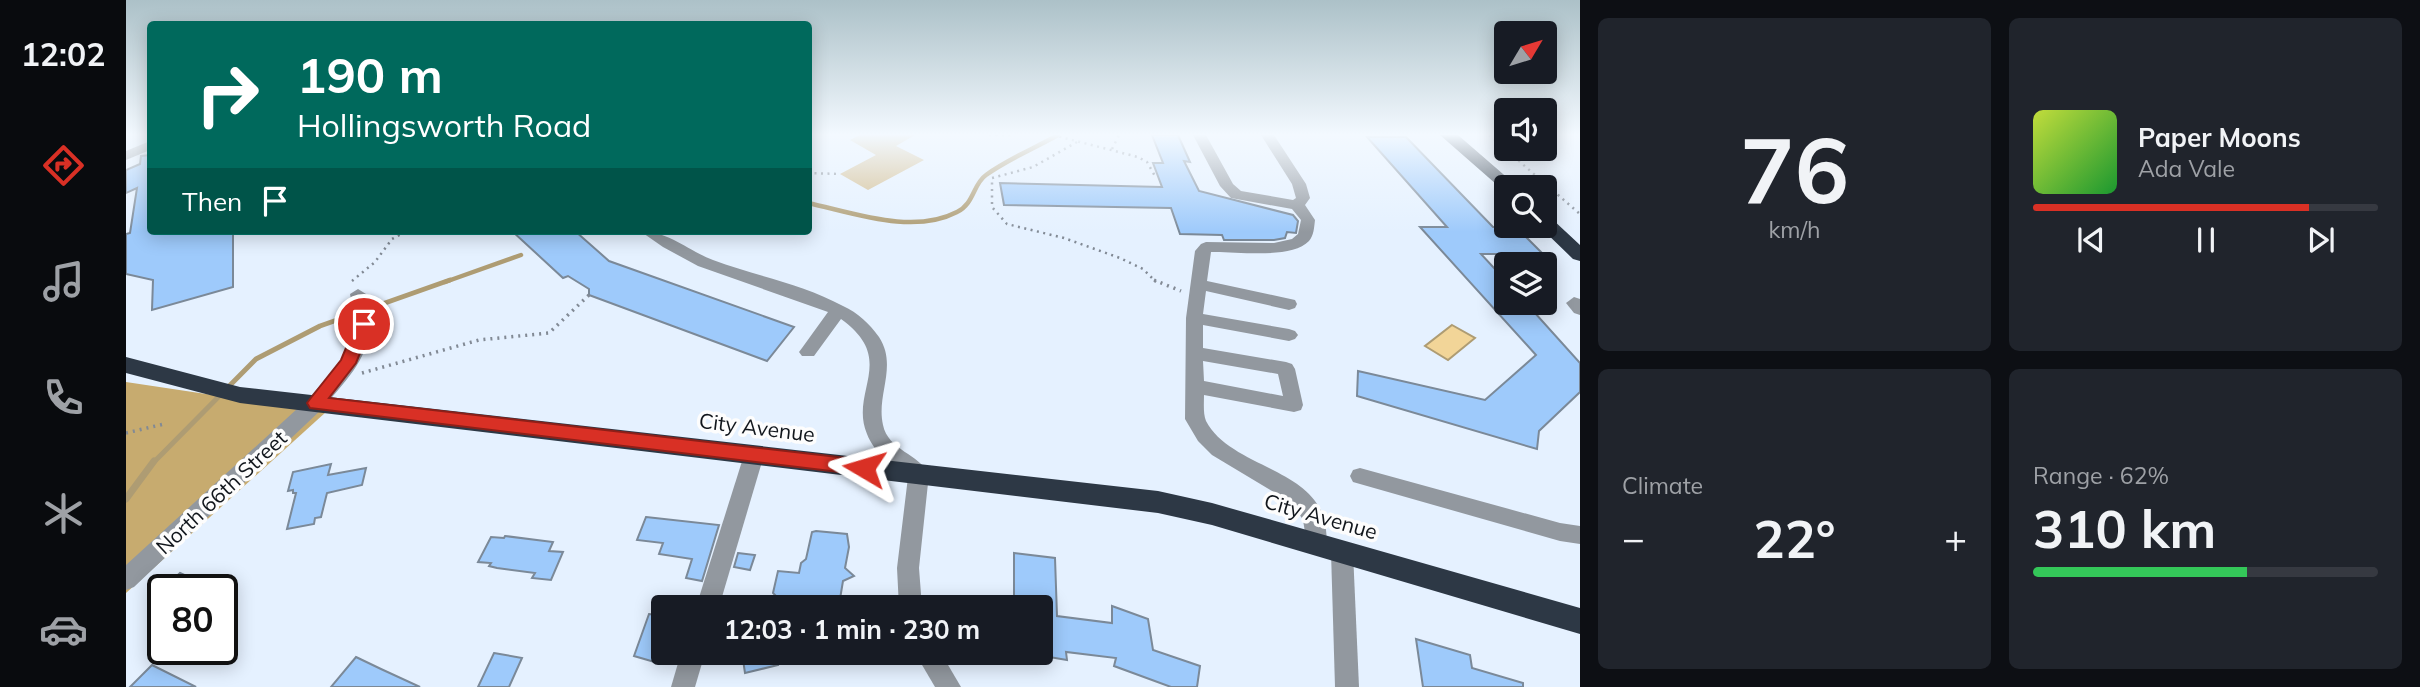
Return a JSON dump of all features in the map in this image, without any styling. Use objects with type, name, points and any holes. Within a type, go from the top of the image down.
[{"type":"highway","points":[[1557,233],[1580,255]]},
{"type":"highway","name":"City Avenue","points":[[126,365],[240,395],[1158,502],[1212,514],[1580,621]]},
{"type":"street","points":[[1216,167],[1227,187],[1236,195],[1297,205],[1308,220],[1304,237],[1287,247],[1206,247],[1196,290],[1194,318],[1195,419],[1200,429],[1219,449],[1293,495],[1313,517],[1316,544]]},
{"type":"street","points":[[1288,167],[1299,184],[1303,198],[1297,205]]},
{"type":"street","points":[[655,235],[702,262],[839,310],[861,326],[877,349],[880,376],[873,421],[875,432],[895,456],[919,474],[908,568],[910,595]]},
{"type":"street","name":"North 66th Street","points":[[126,580],[316,403],[342,371],[364,324],[355,287]]},
{"type":"street","points":[[1196,290],[1289,303]]},
{"type":"street","points":[[808,352],[839,310]]},
{"type":"street","points":[[1194,318],[1289,335]]},
{"type":"street","points":[[1194,353],[1286,369],[1294,405],[1195,386]]},
{"type":"street","points":[[711,595],[754,455]]},
{"type":"street","points":[[1360,476],[1560,532],[1580,535]]},
{"type":"street","points":[[1342,552],[1347,687]]},
{"type":"street","points":[[682,687],[689,665]]},
{"type":"street","points":[[935,665],[949,687]]},
{"type":"path","points":[[1033,167],[992,178],[992,207],[1007,224],[1064,238],[1120,258],[1143,269],[1156,282],[1196,290]]},
{"type":"path","points":[[1150,167],[1155,176]]},
{"type":"path","points":[[1526,167],[1580,214]]},
{"type":"path","points":[[812,173],[840,174]]},
{"type":"path","points":[[355,287],[392,239],[400,235]]},
{"type":"path","points":[[342,371],[362,373],[479,340],[549,333],[589,295]]},
{"type":"path","points":[[126,433],[164,424]]},
{"type":"shaded area","points":[[853,167],[911,167],[868,190],[840,174]]},
{"type":"shaded area","points":[[1452,325],[1475,338],[1448,360],[1425,346]]},
{"type":"shaded area","points":[[126,382],[326,412],[126,593]]},
{"type":"building","points":[[147,167],[147,235],[233,235],[233,287],[152,310],[153,280],[126,274],[126,234],[130,233],[137,188],[126,193],[126,170]]},
{"type":"building","points":[[1155,167],[1187,167],[1199,191],[1293,215],[1298,221],[1296,233],[1287,232],[1285,238],[1274,240],[1224,240],[1222,235],[1180,234],[1171,208],[1004,205],[1000,183],[1162,187]]},
{"type":"building","points":[[1394,167],[1435,167],[1494,227],[1494,238],[1527,238],[1541,252],[1481,254],[1494,268],[1494,309],[1420,227],[1447,227]]},
{"type":"building","points":[[516,235],[580,235],[609,261],[794,327],[767,361],[589,295],[589,289],[568,276],[563,278]]},
{"type":"building","points":[[1500,315],[1537,315],[1580,363],[1580,392],[1539,431],[1537,449],[1357,396],[1358,371],[1485,400],[1536,355]]},
{"type":"building","points":[[331,464],[328,475],[366,468],[362,485],[327,493],[321,517],[315,518],[314,524],[287,529],[296,493],[293,493],[293,490],[288,491],[293,472]]},
{"type":"building","points":[[646,517],[719,525],[702,581],[686,578],[692,559],[659,554],[663,543],[637,540]]},
{"type":"building","points":[[812,532],[847,534],[849,547],[845,568],[854,576],[843,581],[841,595],[775,595],[773,593],[778,571],[799,573],[801,563],[806,559]]},
{"type":"building","points":[[505,536],[553,542],[549,551],[563,552],[551,580],[532,578],[535,573],[497,568],[489,566],[491,563],[478,562],[491,537]]},
{"type":"building","points":[[738,553],[755,555],[750,570],[734,567]]},
{"type":"building","points":[[1014,553],[1055,558],[1057,616],[1112,623],[1112,606],[1148,619],[1153,650],[1200,666],[1197,687],[1171,687],[1114,666],[1116,658],[1066,652],[1067,660],[1053,658],[1053,595],[1014,595]]},
{"type":"building","points":[[649,614],[651,614],[651,661],[634,656]]},
{"type":"building","points":[[1416,639],[1470,655],[1472,668],[1523,683],[1523,687],[1423,687]]},
{"type":"building","points":[[494,653],[522,658],[509,687],[478,687]]},
{"type":"building","points":[[356,657],[381,669],[420,687],[331,687]]},
{"type":"building","points":[[152,665],[196,687],[130,687]]},
{"type":"building","points":[[744,665],[778,665],[745,673]]},
{"type":"waterway","points":[[812,204],[883,220],[922,222],[940,219],[963,208],[978,183],[999,167]]},
{"type":"waterway","points":[[445,282],[521,255]]},
{"type":"waterway","points":[[153,463],[256,359],[320,326],[450,280]]},
{"type":"waterway","points":[[126,499],[154,461]]},
{"type":"route","points":[[364,324],[348,363],[316,403],[864,468]]}]
